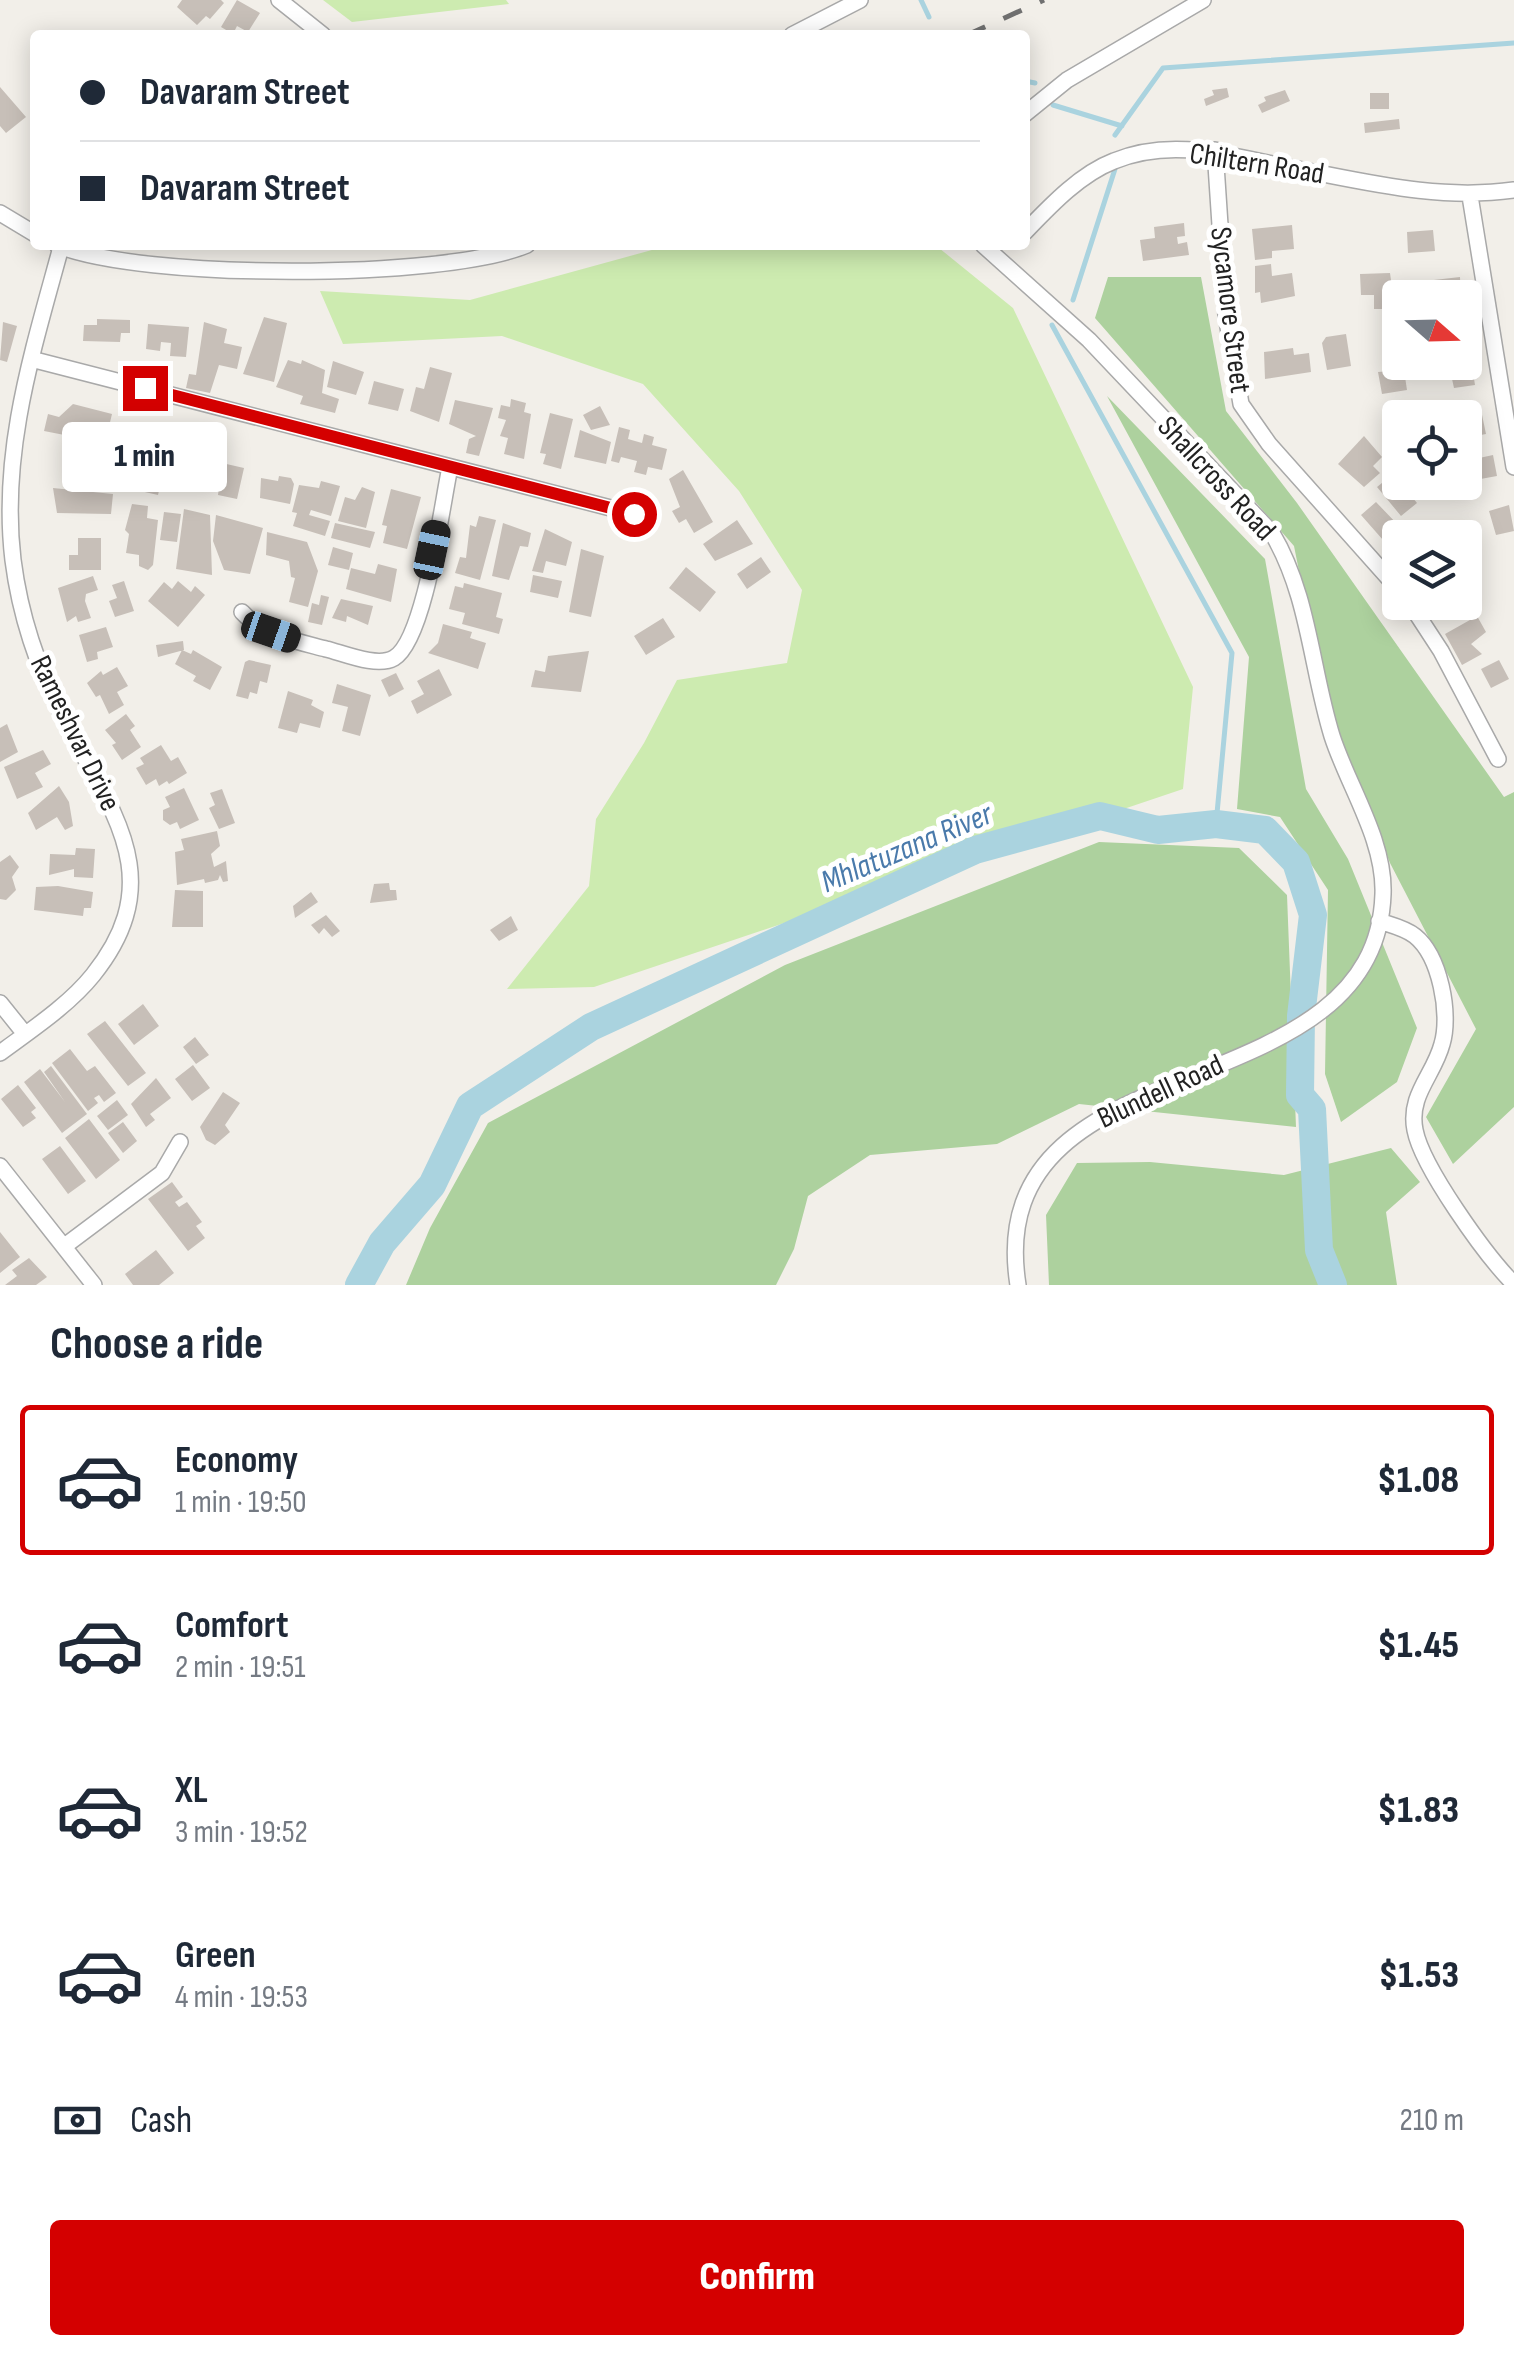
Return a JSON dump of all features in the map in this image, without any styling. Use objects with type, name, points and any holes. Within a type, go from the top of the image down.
[{"type":"street","points":[[279,0],[318,30]]},
{"type":"street","points":[[802,30],[860,0]]},
{"type":"street","points":[[1030,110],[1067,80],[1202,0]]},
{"type":"street","name":"Chiltern Road","points":[[1030,228],[1088,176],[1114,160],[1149,152],[1215,150],[1426,192],[1470,196],[1514,190]]},
{"type":"street","name":"Sycamore Street","points":[[1215,150],[1226,315],[1242,404],[1269,444],[1382,572]]},
{"type":"street","points":[[1470,196],[1514,467]]},
{"type":"street","points":[[0,213],[30,231]]},
{"type":"street","name":"Rameshvar Drive","points":[[0,1053],[90,979],[109,954],[123,926],[132,875],[121,827],[43,675],[23,614],[13,560],[9,483],[19,407],[58,250]]},
{"type":"street","points":[[78,250],[149,265],[366,268],[435,266],[483,259],[511,250]]},
{"type":"street","name":"Shallcross Road","points":[[1006,251],[1245,499],[1290,562],[1324,710],[1378,860],[1383,894],[1372,946]]},
{"type":"street","points":[[30,359],[634,514]]},
{"type":"street","points":[[242,612],[253,624],[294,640],[374,660],[394,658],[404,649],[418,618],[450,467]]},
{"type":"street","points":[[1419,620],[1498,760]]},
{"type":"street","points":[[1380,921],[1417,937],[1434,965],[1440,988],[1445,1018],[1442,1045],[1413,1110],[1419,1145],[1481,1248],[1514,1284]]},
{"type":"street","name":"Blundell Road","points":[[1018,1285],[1018,1226],[1036,1179],[1078,1130],[1299,1027],[1332,1005],[1357,977],[1372,946]]},
{"type":"street","points":[[0,1003],[25,1034]]},
{"type":"street","points":[[66,1245],[147,1187],[169,1165],[180,1142]]},
{"type":"street","points":[[0,1166],[94,1285]]},
{"type":"green space","points":[[323,0],[506,0],[509,4],[352,22]]},
{"type":"green space","points":[[652,250],[941,250],[1013,308],[1193,687],[1183,789],[594,987],[507,989],[589,886],[596,819],[644,743],[677,680],[787,663],[802,590],[739,491],[643,384],[502,336],[343,344],[320,291],[470,300]]},
{"type":"green space","points":[[1108,277],[1201,277],[1226,411],[1297,503],[1504,797],[1514,792],[1514,1107],[1453,1164],[1426,1117],[1476,1029],[1390,863],[1324,696],[1294,546],[1095,318]]},
{"type":"green space","points":[[1107,396],[1265,559],[1306,789],[1348,859],[1417,1028],[1397,1082],[1341,1122],[1325,1074],[1328,890],[1280,817],[1237,809],[1249,657]]},
{"type":"green space","points":[[1099,842],[1239,848],[1287,895],[1296,1127],[1079,1104],[997,1144],[870,1155],[808,1196],[794,1249],[776,1285],[406,1285],[430,1228],[488,1123],[785,965]]},
{"type":"green space","points":[[1391,1148],[1420,1182],[1386,1212],[1397,1285],[1049,1285],[1046,1215],[1077,1163],[1150,1162],[1284,1175]]},
{"type":"building","points":[[182,0],[224,3],[210,19],[206,16],[197,25],[177,7]]},
{"type":"building","points":[[237,0],[260,13],[249,30],[221,27]]},
{"type":"building","points":[[0,87],[26,117],[6,133],[0,126]]},
{"type":"building","points":[[1227,88],[1229,97],[1206,106],[1204,99],[1214,95],[1212,90]]},
{"type":"building","points":[[1285,90],[1290,101],[1262,113],[1258,105],[1266,101],[1264,97]]},
{"type":"building","points":[[1370,93],[1389,93],[1389,109],[1370,109]]},
{"type":"building","points":[[1399,119],[1400,129],[1365,133],[1364,123]]},
{"type":"building","points":[[1184,223],[1185,236],[1177,237],[1178,244],[1187,242],[1189,255],[1143,261],[1140,240],[1155,238],[1154,227]]},
{"type":"building","points":[[1292,225],[1294,249],[1272,251],[1272,258],[1255,260],[1252,229]]},
{"type":"building","points":[[1433,230],[1435,251],[1408,253],[1407,232]]},
{"type":"building","points":[[1271,264],[1272,276],[1292,273],[1295,296],[1261,303],[1260,292],[1255,293],[1255,266]]},
{"type":"building","points":[[1390,273],[1391,280],[1382,280],[1382,309],[1374,309],[1374,295],[1361,295],[1360,274]]},
{"type":"building","points":[[264,317],[287,323],[274,382],[243,374]]},
{"type":"building","points":[[97,319],[130,320],[130,333],[121,333],[120,342],[83,341],[84,325],[97,325]]},
{"type":"building","points":[[3,322],[17,326],[7,362],[0,360]]},
{"type":"building","points":[[204,322],[227,329],[224,343],[242,347],[237,369],[219,365],[210,393],[186,388],[189,374],[196,375]]},
{"type":"building","points":[[148,324],[189,327],[186,357],[170,356],[171,343],[161,342],[160,351],[146,349]]},
{"type":"building","points":[[1346,334],[1351,366],[1327,370],[1322,343],[1326,337]]},
{"type":"building","points":[[1293,348],[1294,355],[1309,353],[1311,372],[1265,379],[1264,352]]},
{"type":"building","points":[[288,360],[301,364],[302,360],[325,370],[322,393],[339,399],[335,413],[300,404],[303,396],[276,387]]},
{"type":"building","points":[[333,361],[364,372],[356,395],[327,387]]},
{"type":"building","points":[[430,367],[452,373],[439,422],[410,411],[416,387],[424,389]]},
{"type":"building","points":[[1378,372],[1382,372],[1382,380],[1406,380],[1407,390],[1382,394]]},
{"type":"building","points":[[1452,380],[1474,380],[1475,385],[1454,388]]},
{"type":"building","points":[[374,381],[404,389],[398,411],[368,404]]},
{"type":"building","points":[[511,399],[526,403],[524,412],[531,414],[524,459],[504,454],[508,438],[500,436],[506,420],[498,418],[501,405],[510,407]]},
{"type":"building","points":[[455,400],[493,408],[479,456],[466,453],[469,439],[476,436],[449,424]]},
{"type":"building","points":[[73,404],[112,414],[105,443],[44,431],[48,414],[59,417]]},
{"type":"building","points":[[600,406],[610,425],[591,430],[583,415]]},
{"type":"building","points":[[550,413],[573,419],[561,469],[543,464],[546,454],[540,453]]},
{"type":"building","points":[[140,427],[172,433],[158,495],[136,490],[140,470],[147,472],[149,457],[156,455],[133,452],[134,430]]},
{"type":"building","points":[[619,427],[630,430],[628,439],[642,443],[644,434],[654,437],[652,445],[667,449],[662,470],[648,467],[646,475],[634,472],[637,461],[621,457],[619,463],[611,461]]},
{"type":"building","points":[[580,430],[611,442],[606,464],[574,457]]},
{"type":"building","points":[[1364,436],[1382,457],[1373,466],[1380,473],[1364,487],[1338,464]]},
{"type":"building","points":[[63,447],[102,451],[100,470],[74,480],[67,474],[66,458],[70,454],[63,454]]},
{"type":"building","points":[[188,451],[210,456],[203,486],[170,478],[174,463],[185,465]]},
{"type":"building","points":[[1493,455],[1497,476],[1482,479],[1482,457]]},
{"type":"building","points":[[222,463],[244,468],[237,499],[218,495]]},
{"type":"building","points":[[683,470],[713,522],[694,533],[686,519],[679,523],[672,511],[680,507],[669,479]]},
{"type":"building","points":[[279,476],[291,478],[294,484],[290,504],[260,498],[261,478],[278,481]]},
{"type":"building","points":[[321,481],[340,486],[331,516],[311,510],[309,515],[330,521],[325,536],[293,526],[297,513],[292,512],[299,485],[319,488]]},
{"type":"building","points":[[362,487],[375,492],[366,528],[338,521],[345,497],[355,500]]},
{"type":"building","points":[[53,488],[113,494],[111,514],[57,513]]},
{"type":"building","points":[[391,489],[421,497],[407,549],[383,543],[387,526],[382,525]]},
{"type":"building","points":[[1388,500],[1415,500],[1417,503],[1401,516]]},
{"type":"building","points":[[1376,502],[1393,520],[1382,520],[1382,539],[1361,515]]},
{"type":"building","points":[[132,504],[148,506],[147,518],[158,520],[153,565],[148,570],[139,566],[139,555],[126,553],[129,534],[125,530]]},
{"type":"building","points":[[1509,505],[1514,531],[1496,535],[1489,511]]},
{"type":"building","points":[[184,509],[210,515],[212,575],[176,569]]},
{"type":"building","points":[[164,512],[181,514],[177,542],[160,540]]},
{"type":"building","points":[[216,515],[263,528],[250,574],[224,570],[213,541]]},
{"type":"building","points":[[479,516],[496,520],[480,580],[455,573],[460,557],[466,558],[470,525],[476,527]]},
{"type":"building","points":[[737,520],[753,544],[715,561],[703,544]]},
{"type":"building","points":[[335,523],[375,532],[370,548],[331,538]]},
{"type":"building","points":[[503,523],[531,533],[528,547],[520,546],[509,580],[492,576]]},
{"type":"building","points":[[545,529],[572,542],[566,566],[546,561],[543,573],[532,571]]},
{"type":"building","points":[[267,532],[307,542],[318,571],[308,607],[289,602],[295,578],[291,577],[289,561],[266,555]]},
{"type":"building","points":[[78,538],[101,538],[101,570],[69,570],[69,555],[78,555]]},
{"type":"building","points":[[333,547],[353,553],[349,570],[328,565]]},
{"type":"building","points":[[581,549],[604,556],[591,617],[569,612]]},
{"type":"building","points":[[761,557],[771,572],[747,589],[737,574]]},
{"type":"building","points":[[378,564],[397,569],[391,602],[346,589],[351,568],[375,574]]},
{"type":"building","points":[[686,567],[716,592],[700,612],[669,588]]},
{"type":"building","points":[[533,575],[562,581],[558,598],[530,592]]},
{"type":"building","points":[[93,576],[98,590],[86,594],[85,601],[91,618],[78,622],[76,616],[67,622],[58,588]]},
{"type":"building","points":[[124,581],[134,611],[115,617],[109,601],[117,598],[112,585]]},
{"type":"building","points":[[178,581],[191,592],[195,586],[205,595],[178,627],[148,601],[164,582],[172,589]]},
{"type":"building","points":[[464,583],[502,593],[496,617],[503,619],[499,634],[462,624],[465,613],[449,609],[455,586],[463,588]]},
{"type":"building","points":[[321,595],[329,597],[322,625],[308,622],[312,603],[319,605]]},
{"type":"building","points":[[341,599],[373,606],[368,625],[347,616],[346,622],[332,618]]},
{"type":"building","points":[[663,618],[675,637],[646,655],[634,636]]},
{"type":"building","points":[[1470,620],[1479,620],[1486,632],[1471,644],[1482,654],[1462,665],[1445,634]]},
{"type":"building","points":[[443,624],[472,632],[470,638],[486,643],[478,669],[428,653],[438,643]]},
{"type":"building","points":[[106,627],[113,647],[97,652],[98,659],[87,662],[79,635]]},
{"type":"building","points":[[183,641],[184,650],[158,657],[156,645]]},
{"type":"building","points":[[182,650],[191,654],[193,650],[222,667],[210,690],[175,664]]},
{"type":"building","points":[[589,651],[581,692],[531,687],[535,670],[545,672],[548,656]]},
{"type":"building","points":[[1499,660],[1509,679],[1491,688],[1481,669]]},
{"type":"building","points":[[245,662],[271,665],[267,683],[260,681],[257,694],[250,692],[248,699],[236,696]]},
{"type":"building","points":[[117,667],[128,686],[117,692],[124,705],[109,714],[100,695],[96,697],[87,683],[101,671],[103,675]]},
{"type":"building","points":[[439,669],[452,695],[417,714],[411,701],[424,694],[417,681]]},
{"type":"building","points":[[396,673],[404,689],[389,697],[381,680]]},
{"type":"building","points":[[337,684],[371,695],[360,736],[342,731],[348,707],[332,703]]},
{"type":"building","points":[[288,691],[313,700],[311,705],[324,712],[320,728],[300,723],[297,733],[278,728]]},
{"type":"building","points":[[126,714],[135,726],[130,730],[141,747],[122,760],[112,745],[116,743],[105,730]]},
{"type":"building","points":[[7,724],[18,752],[0,762],[0,728]]},
{"type":"building","points":[[161,745],[171,761],[178,757],[187,773],[169,784],[167,781],[159,786],[156,779],[146,785],[136,768],[144,764],[140,758]]},
{"type":"building","points":[[43,750],[51,764],[35,773],[43,787],[17,799],[4,767]]},
{"type":"building","points":[[59,786],[69,802],[73,826],[65,830],[57,817],[36,830],[28,813]]},
{"type":"building","points":[[184,788],[199,820],[180,829],[177,822],[170,825],[163,820],[163,810],[170,807],[165,797]]},
{"type":"building","points":[[222,789],[235,823],[219,829],[209,808],[215,805],[210,793]]},
{"type":"building","points":[[217,831],[220,846],[211,854],[214,867],[226,861],[228,881],[223,882],[220,875],[218,880],[177,885],[175,852],[184,850],[181,839]]},
{"type":"building","points":[[76,848],[95,849],[93,878],[74,877],[74,869],[49,875],[50,854],[75,855]]},
{"type":"building","points":[[10,855],[19,867],[12,877],[16,890],[6,900],[0,899],[0,862]]},
{"type":"building","points":[[389,883],[390,890],[396,890],[397,900],[370,903],[374,884]]},
{"type":"building","points":[[36,887],[93,892],[91,908],[84,908],[83,916],[34,910]]},
{"type":"building","points":[[175,890],[203,891],[203,927],[172,927]]},
{"type":"building","points":[[311,892],[318,902],[295,918],[293,906]]},
{"type":"building","points":[[326,915],[340,931],[332,937],[324,928],[319,934],[311,925]]},
{"type":"building","points":[[511,916],[518,930],[499,941],[490,930]]},
{"type":"building","points":[[143,1004],[159,1026],[134,1045],[118,1024]]},
{"type":"building","points":[[105,1021],[146,1073],[128,1086],[87,1034]]},
{"type":"building","points":[[195,1037],[209,1055],[196,1064],[183,1047]]},
{"type":"building","points":[[70,1049],[87,1071],[95,1066],[116,1093],[104,1102],[99,1095],[94,1098],[98,1103],[88,1111],[52,1063]]},
{"type":"building","points":[[193,1065],[210,1088],[192,1101],[175,1079]]},
{"type":"building","points":[[51,1066],[87,1114],[62,1133],[24,1082],[40,1069],[65,1102],[44,1072]]},
{"type":"building","points":[[156,1078],[171,1098],[150,1114],[155,1120],[146,1127],[131,1104]]},
{"type":"building","points":[[18,1085],[36,1108],[31,1112],[36,1118],[23,1127],[1,1099]]},
{"type":"building","points":[[223,1092],[240,1103],[225,1125],[230,1132],[215,1145],[206,1140],[200,1127]]},
{"type":"building","points":[[117,1100],[128,1115],[108,1130],[97,1116]]},
{"type":"building","points":[[89,1119],[120,1160],[96,1179],[65,1138]]},
{"type":"building","points":[[123,1122],[137,1141],[123,1153],[108,1133]]},
{"type":"building","points":[[60,1146],[86,1181],[68,1194],[42,1159]]},
{"type":"building","points":[[172,1182],[183,1197],[175,1202],[179,1207],[187,1202],[202,1222],[196,1226],[205,1238],[188,1251],[148,1199]]},
{"type":"building","points":[[0,1232],[20,1257],[0,1273]]},
{"type":"building","points":[[156,1250],[174,1273],[159,1285],[133,1285],[125,1274]]},
{"type":"building","points":[[29,1258],[47,1277],[36,1285],[5,1285],[17,1276],[12,1270]]},
{"type":"waterway","points":[[921,0],[929,17]]},
{"type":"waterway","points":[[1115,135],[1163,68],[1514,43]]},
{"type":"waterway","points":[[1030,82],[1035,83]]},
{"type":"waterway","points":[[1053,105],[1122,126]]},
{"type":"waterway","points":[[1073,300],[1115,169]]},
{"type":"waterway","points":[[1052,325],[1232,653],[1216,824]]},
{"type":"waterway","name":"Mhlatuzana River","points":[[359,1285],[382,1243],[432,1185],[470,1106],[591,1027],[975,850],[1100,816],[1158,830],[1216,824],[1265,830],[1296,862],[1313,915],[1301,1016],[1300,1095],[1312,1109],[1319,1250],[1333,1285]]},
{"type":"railway","points":[[978,30],[1044,0]]},
{"type":"route","points":[[145,388],[634,514]]}]
